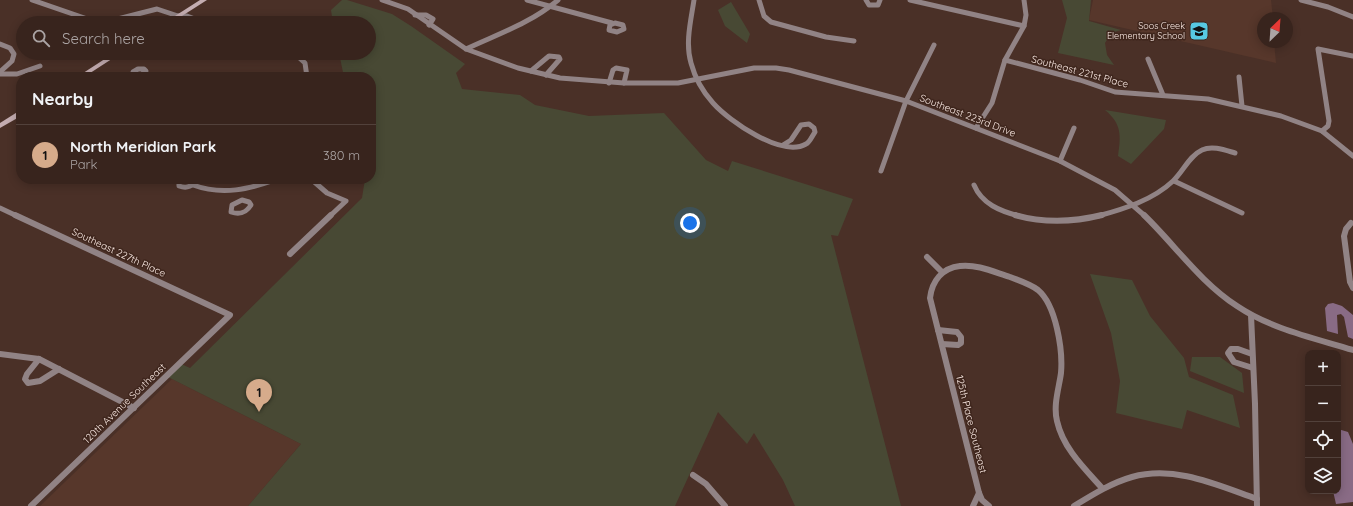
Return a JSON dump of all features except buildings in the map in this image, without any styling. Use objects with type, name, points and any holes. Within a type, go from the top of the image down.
[{"type":"main road","points":[[178,16],[204,0]]},
{"type":"main road","points":[[88,72],[107,60]]},
{"type":"main road","points":[[0,126],[16,116]]},
{"type":"street","points":[[32,0],[79,16]]},
{"type":"street","name":"Southeast 223rd Drive","points":[[382,0],[402,6],[466,49],[497,61],[546,75],[573,80],[624,84],[678,83],[746,69],[762,67],[776,68],[789,70],[906,101],[1060,161],[1096,179],[1115,190],[1133,205],[1153,224],[1205,281],[1251,315],[1287,330],[1353,350]]},
{"type":"street","points":[[527,0],[612,23]]},
{"type":"street","points":[[466,49],[485,39],[529,22],[558,0]]},
{"type":"street","points":[[694,0],[688,46],[697,80],[713,103],[744,130],[783,146],[794,147],[808,143],[815,132],[814,128],[810,124],[800,125],[791,140],[783,146]]},
{"type":"street","points":[[759,0],[764,16],[777,24],[826,37],[854,41]]},
{"type":"street","points":[[866,0],[869,4],[874,6],[878,5],[880,0]]},
{"type":"street","points":[[910,0],[1024,26]]},
{"type":"street","points":[[976,128],[992,103],[1005,60],[1024,26],[1026,15],[1024,0]]},
{"type":"street","points":[[1301,0],[1328,7],[1353,17]]},
{"type":"street","points":[[129,16],[152,10],[160,10],[178,16],[187,16]]},
{"type":"street","points":[[0,44],[10,48],[14,54],[12,61],[0,73]]},
{"type":"street","points":[[881,172],[883,162],[906,101],[934,45]]},
{"type":"street","points":[[1322,131],[1328,126],[1329,120],[1318,49],[1353,56]]},
{"type":"street","points":[[531,71],[549,56],[559,57],[560,60],[546,75]]},
{"type":"street","points":[[1148,59],[1163,95]]},
{"type":"street","points":[[303,60],[308,72]]},
{"type":"street","name":"Southeast 221st Place","points":[[1005,60],[1080,80],[1115,92],[1135,95],[1163,95],[1208,99],[1281,116],[1322,131],[1353,156]]},
{"type":"street","points":[[23,72],[40,66]]},
{"type":"street","points":[[609,83],[613,70],[616,68],[627,70],[624,84]]},
{"type":"street","points":[[0,73],[16,74]]},
{"type":"street","points":[[1239,77],[1242,106]]},
{"type":"street","points":[[1060,161],[1074,128]]},
{"type":"street","points":[[974,185],[980,197],[985,202],[998,209],[1029,218],[1047,220],[1088,218],[1122,209],[1148,198],[1174,180],[1196,154],[1204,150],[1214,148],[1235,153]]},
{"type":"street","points":[[1174,180],[1242,213]]},
{"type":"street","points":[[179,184],[180,187],[185,188],[193,185],[201,189],[213,191],[243,191],[263,184]]},
{"type":"street","points":[[290,254],[346,201],[327,193],[317,184]]},
{"type":"street","points":[[242,200],[243,191]]},
{"type":"street","name":"Southeast 227th Place","points":[[0,208],[230,315]]},
{"type":"street","points":[[1351,224],[1346,229],[1344,236],[1350,282],[1353,288]]},
{"type":"street","points":[[927,257],[942,272],[948,268],[974,266],[1014,278],[1045,295],[1054,316],[1061,352],[1061,367],[1055,408],[1058,422],[1064,439],[1072,454],[1102,488]]},
{"type":"street","name":"125th Place Southeast","points":[[942,272],[934,281],[931,288],[930,298],[979,494],[982,500],[989,506]]},
{"type":"street","name":"120th Avenue Southeast","points":[[31,506],[230,315]]},
{"type":"street","points":[[1074,506],[1102,488],[1133,476],[1154,472],[1177,474],[1200,480],[1257,502],[1251,315]]},
{"type":"street","points":[[938,330],[957,332],[961,337],[961,343],[958,345],[942,344]]},
{"type":"street","points":[[1252,354],[1234,349],[1231,349],[1228,353],[1234,362],[1253,368]]},
{"type":"street","points":[[0,354],[39,359],[134,408]]},
{"type":"street","points":[[39,359],[27,374],[25,379],[28,383],[40,381],[59,369]]},
{"type":"street","points":[[694,475],[706,484],[725,506]]},
{"type":"street","points":[[973,506],[979,494]]},
{"type":"shaded area","name":"Soos Creek Elementary School","points":[[1093,0],[1271,0],[1272,12],[1257,12],[1257,48],[1275,48],[1276,63],[1089,20]]},
{"type":"shaded area","points":[[1333,303],[1342,306],[1353,315],[1353,339],[1348,337],[1344,317],[1341,314],[1337,315],[1338,334],[1327,331],[1325,308],[1328,304]]},
{"type":"shaded area","points":[[172,379],[301,444],[248,506],[40,506]]},
{"type":"shaded area","points":[[1341,430],[1348,432],[1353,444],[1353,502],[1336,504],[1334,494],[1341,494]]},
{"type":"green space","points":[[342,0],[347,0],[392,14],[465,64],[456,73],[462,89],[520,95],[535,105],[589,116],[664,113],[706,160],[728,171],[732,161],[853,199],[838,236],[831,235],[901,506],[795,506],[783,480],[754,433],[747,444],[718,412],[675,506],[248,506],[301,444],[166,376],[179,363],[190,368],[362,198],[364,184],[376,184],[376,72],[343,72],[340,60],[376,60],[376,16],[332,16],[331,10]]},
{"type":"green space","points":[[1062,0],[1091,0],[1089,21],[1121,30],[1111,33],[1105,43],[1107,55],[1114,65],[1058,53],[1067,18]]},
{"type":"green space","points":[[731,2],[750,34],[747,43],[725,26],[718,10]]},
{"type":"green space","points":[[1105,110],[1166,120],[1164,129],[1131,164],[1118,156],[1120,142],[1119,131],[1115,120]]},
{"type":"green space","points":[[1090,274],[1132,280],[1150,316],[1184,358],[1189,377],[1233,395],[1240,428],[1187,410],[1182,429],[1116,413],[1120,381],[1111,333]]},
{"type":"green space","points":[[1192,357],[1220,357],[1242,373],[1244,393],[1190,371]]},
{"type":"place","name":"Soos Creek Elementary School","points":[[1199,31]]},
{"type":"place","name":"North Meridian Park","points":[[259,412]]}]
